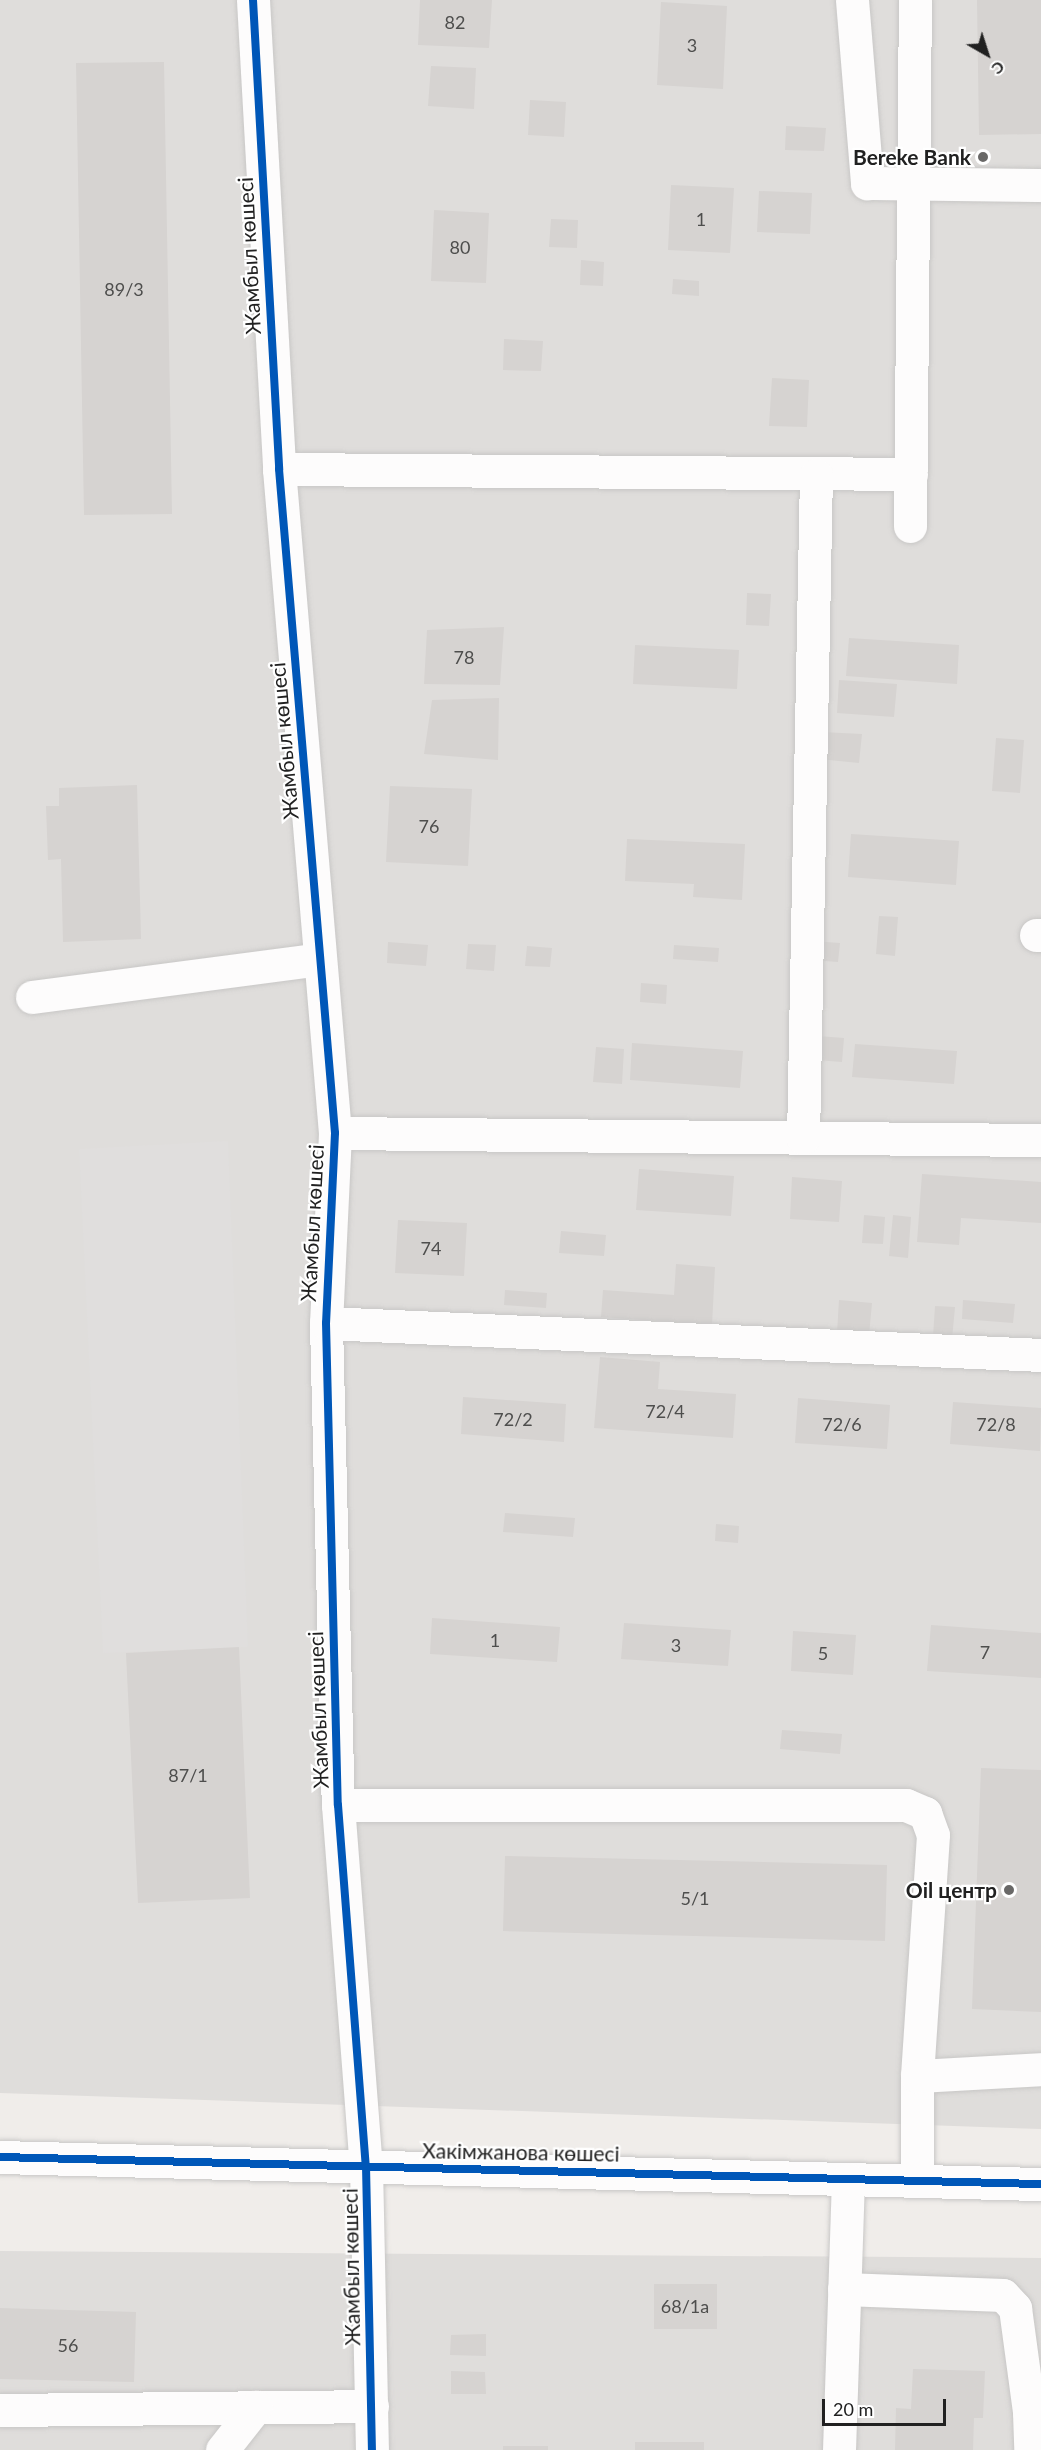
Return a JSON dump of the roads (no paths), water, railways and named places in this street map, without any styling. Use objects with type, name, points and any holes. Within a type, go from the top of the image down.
[{"type":"street","name":"Жамбыл көшесі","points":[[253,0],[279,469],[334,1133],[326,1323],[338,1805],[366,2166],[372,2450]]},
{"type":"street","points":[[852,0],[867,183],[1041,184]]},
{"type":"street","points":[[910,526],[915,0]]},
{"type":"street","points":[[279,469],[911,474]]},
{"type":"street","points":[[803,1138],[816,475]]},
{"type":"street","points":[[32,997],[320,959]]},
{"type":"street","points":[[334,1133],[1041,1140]]},
{"type":"street","points":[[326,1323],[1041,1355]]},
{"type":"street","points":[[338,1805],[906,1806],[925,1813],[933,1835],[917,2076],[917,2180]]},
{"type":"street","points":[[917,2076],[1041,2069]]},
{"type":"street","name":"Хакімжанова көшесі","points":[[0,2157],[848,2179],[1032,2178]]},
{"type":"street","points":[[840,2450],[848,2179]]},
{"type":"street","points":[[844,2289],[1003,2295],[1015,2308],[1030,2450]]},
{"type":"street","points":[[0,2410],[372,2406]]},
{"type":"street","points":[[222,2450],[256,2407]]},
{"type":"place","name":"Bereke Bank","points":[[983,157]]},
{"type":"place","name":"Oil центр","points":[[1009,1890]]}]
